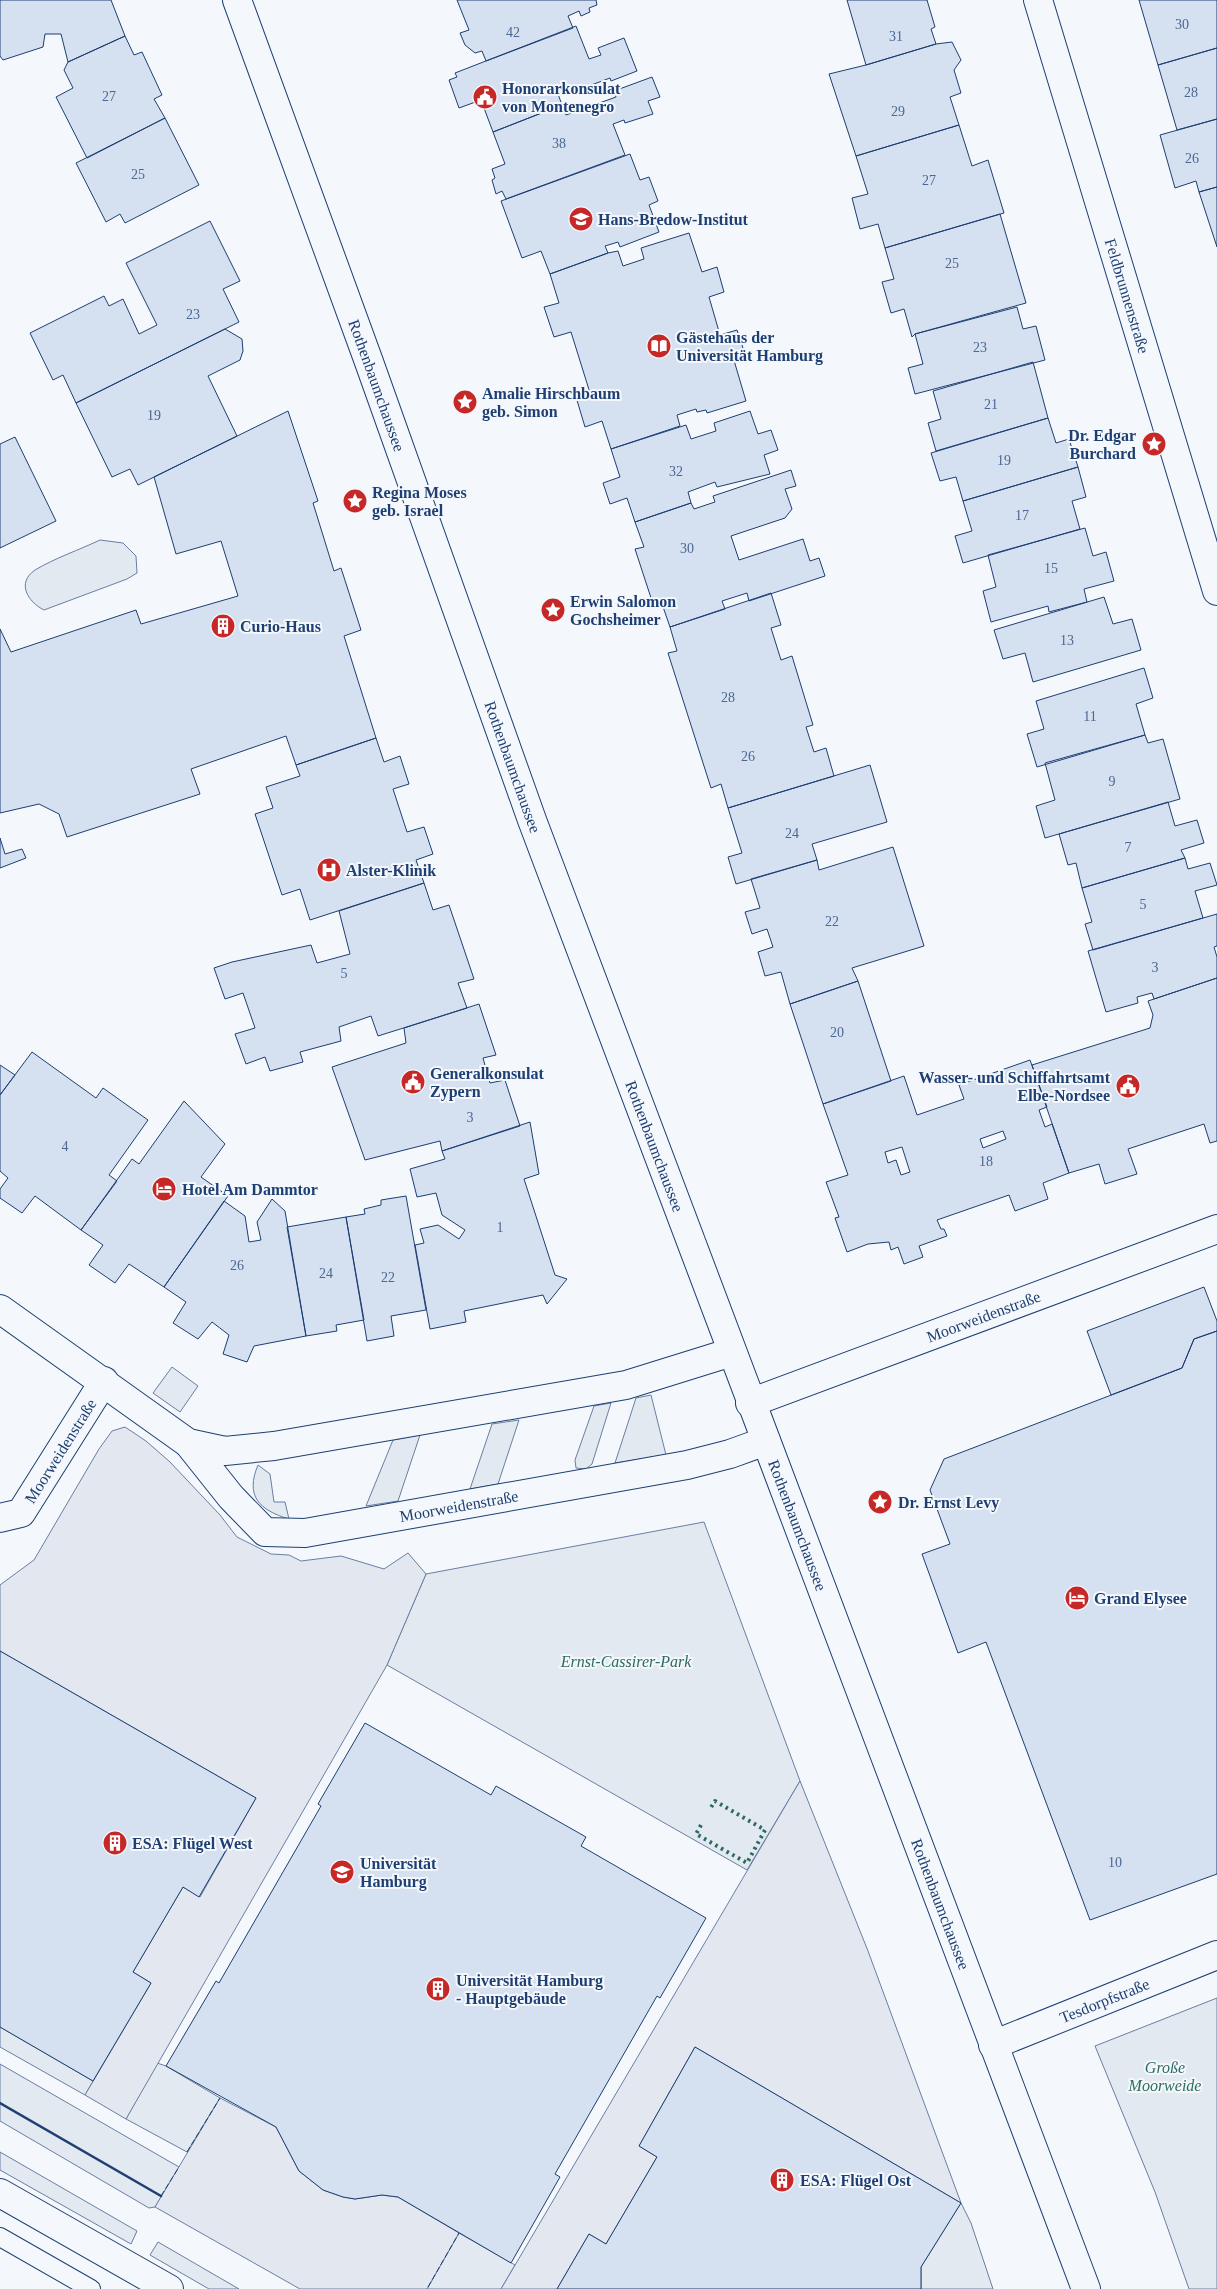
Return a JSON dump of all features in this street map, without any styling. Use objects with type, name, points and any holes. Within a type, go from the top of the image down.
[{"type":"street","name":"Rothenbaumchaussee","points":[[236,0],[369,362],[532,820],[750,1403],[1086,2289]]},
{"type":"street","name":"Feldbrunnenstraße","points":[[1038,0],[1217,592]]},
{"type":"street","name":"Moorweidenstraße","points":[[750,1403],[1217,1229]]},
{"type":"street","points":[[0,1309],[104,1381]]},
{"type":"street","name":"Moorweidenstraße","points":[[188,1443],[225,1451],[284,1444],[626,1385],[732,1352]]},
{"type":"street","name":"Moorweidenstraße","points":[[0,1518],[21,1513],[104,1381],[188,1443],[231,1497],[265,1532],[297,1534],[687,1465],[730,1454],[766,1441]]},
{"type":"street","name":"Tesdorpfstraße","points":[[993,2045],[1217,1955]]},
{"type":"street","points":[[0,2193],[169,2289]]},
{"type":"lane","points":[[0,2237],[91,2289]]},
{"type":"green space","points":[[100,540],[123,543],[136,556],[137,573],[127,579],[44,610],[33,602],[26,592],[25,586],[29,575],[51,562]]},
{"type":"green space","points":[[172,1367],[198,1386],[180,1412],[153,1393]]},
{"type":"green space","points":[[651,1395],[666,1455],[615,1463],[636,1398]]},
{"type":"green space","points":[[611,1403],[592,1464],[586,1469],[576,1468],[575,1460],[594,1406]]},
{"type":"green space","points":[[519,1420],[498,1484],[470,1489],[492,1424]]},
{"type":"green space","points":[[420,1435],[398,1501],[366,1506],[393,1440]]},
{"type":"green space","points":[[258,1465],[270,1474],[274,1502],[285,1502],[289,1519],[270,1511],[257,1500],[253,1485]]},
{"type":"green space","name":"Ernst-Cassirer-Park","points":[[704,1522],[800,1781],[747,1870],[387,1665],[426,1574]]},
{"type":"green space","name":"Große Moorweide","points":[[1217,1998],[1217,2289],[1189,2289],[1155,2192],[1095,2046]]},
{"type":"green space","points":[[0,2027],[93,2081],[85,2095],[0,2047]]},
{"type":"green space","points":[[157,2063],[166,2066],[220,2098],[187,2152],[126,2119]]},
{"type":"green space","points":[[0,2064],[179,2167],[155,2207],[149,2208],[0,2121]]},
{"type":"green space","points":[[0,2152],[137,2231],[131,2244],[0,2170]]},
{"type":"green space","points":[[961,2203],[971,2223],[993,2289],[921,2289],[921,2267]]},
{"type":"green space","points":[[459,2233],[515,2265],[501,2289],[427,2289]]},
{"type":"green space","points":[[158,2242],[239,2289],[209,2289],[150,2255]]},
{"type":"shaded area","points":[[125,1427],[146,1441],[170,1462],[220,1515],[237,1537],[271,1554],[289,1555],[301,1561],[341,1556],[384,1569],[408,1553],[426,1574],[387,1665],[126,2119],[85,2095],[151,1983],[133,1972],[183,1887],[200,1897],[256,1798],[0,1651],[0,1585],[34,1560],[99,1449],[112,1431]]},
{"type":"shaded area","points":[[800,1781],[868,1951],[961,2203],[695,2047],[639,2146],[657,2157],[606,2244],[589,2234],[557,2289],[501,2289]]},
{"type":"shaded area","points":[[220,2098],[276,2127],[299,2171],[323,2190],[355,2199],[382,2195],[398,2197],[459,2233],[427,2289],[300,2289],[155,2207]]},
{"type":"building","points":[[0,0],[111,0],[125,36],[68,62],[61,34],[45,34],[43,47],[3,60],[0,56]]},
{"type":"building","points":[[457,0],[596,0],[597,5],[589,8],[590,12],[581,16],[579,11],[568,16],[573,28],[486,61],[482,51],[475,53],[465,45],[460,33],[469,30]]},
{"type":"building","points":[[847,0],[927,0],[935,27],[931,29],[936,44],[866,65]]},
{"type":"building","points":[[1139,0],[1217,0],[1217,48],[1158,65]]},
{"type":"building","points":[[576,26],[589,59],[601,55],[598,48],[624,38],[637,71],[611,81],[610,78],[573,92],[572,89],[558,94],[562,105],[493,132],[481,100],[459,108],[449,80],[457,77],[455,73]]},
{"type":"building","points":[[125,36],[134,55],[142,52],[162,95],[154,99],[165,118],[87,158],[56,97],[73,88],[64,70],[68,62]]},
{"type":"building","points":[[952,42],[961,60],[954,70],[961,93],[950,97],[959,125],[856,156],[829,74],[936,44]]},
{"type":"building","points":[[1217,48],[1217,119],[1177,130],[1158,65]]},
{"type":"building","points":[[652,77],[660,97],[648,101],[653,114],[625,123],[624,120],[613,124],[625,155],[506,199],[502,191],[496,194],[492,180],[495,178],[492,169],[505,164],[493,132],[562,105],[566,115],[616,97],[614,91]]},
{"type":"building","points":[[165,118],[199,185],[125,223],[120,214],[106,222],[76,163]]},
{"type":"building","points":[[1217,119],[1217,187],[1199,192],[1196,181],[1175,188],[1160,135]]},
{"type":"building","points":[[959,125],[972,166],[988,160],[1004,213],[885,248],[878,224],[860,229],[852,198],[868,194],[856,156]]},
{"type":"building","name":"Hans-Bredow-Institut","points":[[630,154],[640,180],[649,177],[658,201],[649,205],[659,232],[620,247],[618,242],[605,246],[608,253],[550,274],[541,251],[522,258],[501,201]]},
{"type":"building","points":[[1217,187],[1217,247],[1199,192]]},
{"type":"building","points":[[1000,214],[1026,303],[915,334],[912,337],[904,309],[891,313],[882,282],[894,279],[885,248]]},
{"type":"building","points":[[210,221],[240,281],[223,289],[239,322],[76,403],[63,375],[53,380],[30,333],[104,296],[109,306],[123,299],[139,334],[157,325],[126,263]]},
{"type":"building","name":"Gästehaus der Universität Hamburg","points":[[689,233],[702,272],[717,267],[724,292],[709,297],[720,335],[737,330],[745,354],[733,357],[746,401],[707,413],[706,410],[697,412],[696,409],[677,415],[680,426],[611,449],[602,421],[585,427],[576,397],[590,393],[571,332],[554,337],[544,307],[559,303],[550,274],[618,251],[623,266],[644,259],[641,248]]},
{"type":"building","points":[[1017,307],[1023,329],[1036,326],[1045,360],[915,394],[908,368],[923,364],[915,334]]},
{"type":"building","points":[[225,329],[242,339],[243,351],[240,360],[208,376],[237,436],[138,485],[130,469],[112,477],[76,403]]},
{"type":"building","points":[[1033,362],[1048,418],[936,451],[928,423],[941,419],[933,391]]},
{"type":"building","name":"Curio-Haus","points":[[288,411],[318,501],[313,503],[334,571],[341,568],[361,630],[344,636],[376,738],[296,765],[286,736],[191,769],[200,794],[67,837],[59,814],[39,804],[0,813],[0,629],[11,652],[136,610],[141,624],[238,596],[221,541],[176,554],[154,477]]},
{"type":"building","points":[[750,411],[758,434],[771,430],[778,450],[764,455],[770,474],[717,487],[715,482],[688,492],[691,503],[635,522],[627,498],[610,504],[603,483],[620,477],[611,449],[686,425],[691,439],[716,431],[714,423]]},
{"type":"building","points":[[1048,418],[1056,443],[1069,439],[1078,467],[963,501],[956,477],[940,481],[931,453]]},
{"type":"building","points":[[15,437],[56,521],[0,548],[0,444]]},
{"type":"building","points":[[1078,467],[1086,497],[1072,501],[1080,529],[963,563],[955,536],[972,531],[963,501]]},
{"type":"building","points":[[791,470],[796,486],[785,489],[792,509],[785,518],[731,536],[739,560],[803,539],[810,561],[819,558],[825,576],[749,601],[747,593],[722,601],[725,609],[670,627],[661,601],[653,604],[635,549],[644,547],[635,522],[691,503],[694,509],[715,502],[713,496]]},
{"type":"building","points":[[1085,528],[1093,556],[1106,552],[1114,581],[1084,589],[1087,602],[1049,612],[1048,606],[991,622],[983,591],[996,587],[988,555]]},
{"type":"building","points":[[771,593],[781,625],[771,628],[781,660],[792,656],[813,725],[806,727],[814,752],[826,748],[834,776],[728,808],[721,784],[711,788],[668,653],[677,651],[670,627]]},
{"type":"building","points":[[1104,597],[1113,624],[1132,619],[1141,650],[1033,682],[1025,653],[1003,659],[994,630]]},
{"type":"building","points":[[1144,668],[1153,698],[1136,704],[1145,735],[1037,767],[1027,734],[1044,729],[1036,701]]},
{"type":"building","points":[[1145,735],[1148,743],[1163,739],[1180,799],[1045,838],[1036,806],[1055,800],[1045,763]]},
{"type":"building","points":[[376,738],[384,762],[400,756],[409,784],[393,789],[407,832],[424,827],[433,854],[416,860],[424,883],[310,920],[300,889],[282,895],[255,814],[273,808],[266,787],[300,776],[296,765]]},
{"type":"building","points":[[870,765],[887,822],[812,844],[817,860],[736,884],[728,857],[742,853],[728,808]]},
{"type":"building","points":[[1168,802],[1175,826],[1197,820],[1204,843],[1181,850],[1185,858],[1082,888],[1076,863],[1068,865],[1059,834]]},
{"type":"building","points":[[0,838],[5,854],[22,849],[26,858],[0,868]]},
{"type":"building","points":[[893,847],[924,946],[852,968],[858,981],[790,1004],[781,972],[765,976],[758,952],[773,947],[767,929],[752,934],[745,912],[760,908],[751,879],[817,860],[819,870]]},
{"type":"building","points":[[1185,858],[1188,869],[1210,863],[1217,885],[1195,891],[1203,918],[1093,950],[1085,924],[1092,922],[1082,888]]},
{"type":"building","points":[[424,883],[433,910],[449,905],[474,979],[458,983],[467,1008],[378,1036],[371,1016],[339,1027],[341,1041],[300,1052],[303,1062],[270,1071],[265,1057],[246,1064],[235,1034],[255,1028],[243,993],[225,999],[214,968],[232,962],[311,945],[317,963],[350,954],[339,911]]},
{"type":"building","points":[[1217,914],[1217,946],[1214,947],[1217,957],[1217,978],[1154,999],[1152,993],[1137,997],[1138,1003],[1106,1012],[1088,951]]},
{"type":"building","name":"Wasser- und Schiffahrtsamt Elbe-Nordsee","points":[[1217,978],[1217,1141],[1210,1143],[1204,1124],[1128,1149],[1137,1174],[1105,1184],[1099,1164],[1069,1173],[1032,1065],[1150,1028],[1153,1015],[1148,1001]]},
{"type":"building","points":[[858,981],[891,1081],[823,1104],[790,1004]]},
{"type":"building","name":"Generalkonsulat Zypern","points":[[479,1004],[496,1055],[483,1058],[490,1083],[505,1080],[520,1126],[442,1151],[440,1141],[365,1160],[332,1067],[406,1043],[404,1028]]},
{"type":"building","points":[[32,1052],[96,1098],[103,1088],[148,1120],[109,1175],[117,1181],[81,1230],[35,1196],[22,1213],[0,1198],[0,1189],[8,1178],[0,1171],[0,1095]]},
{"type":"building","points":[[1030,1060],[1047,1107],[1039,1110],[1045,1127],[1052,1124],[1069,1173],[1043,1183],[1048,1199],[1015,1211],[1009,1195],[937,1220],[947,1236],[919,1246],[923,1257],[904,1264],[898,1247],[891,1250],[889,1242],[868,1244],[847,1252],[835,1218],[839,1217],[826,1182],[848,1175],[823,1104],[904,1076],[917,1115],[964,1099],[959,1085]],"holes":[[[1003,1131],[1006,1139],[983,1148],[980,1139]],[[902,1147],[910,1172],[901,1175],[896,1160],[888,1163],[885,1152]]]},
{"type":"building","points":[[0,1065],[15,1075],[0,1095]]},
{"type":"building","name":"Hotel Am Dammtor","points":[[184,1101],[225,1144],[201,1177],[228,1196],[164,1287],[129,1264],[115,1283],[89,1265],[103,1245],[81,1230],[132,1159],[139,1164]]},
{"type":"building","points":[[530,1122],[539,1174],[524,1179],[555,1275],[567,1279],[547,1304],[543,1295],[464,1311],[466,1322],[430,1329],[415,1245],[424,1243],[420,1229],[438,1225],[459,1239],[465,1230],[442,1215],[436,1193],[417,1197],[410,1169],[445,1159],[442,1151]]},
{"type":"building","points":[[406,1196],[426,1310],[391,1316],[394,1336],[367,1341],[346,1217],[365,1214],[364,1209],[381,1205],[381,1200]]},
{"type":"building","points":[[272,1199],[285,1211],[306,1336],[254,1346],[247,1362],[223,1354],[229,1335],[212,1322],[198,1339],[173,1323],[186,1302],[164,1287],[224,1201],[245,1216],[249,1242],[261,1240],[257,1222]]},
{"type":"building","points":[[346,1217],[364,1320],[336,1325],[337,1331],[306,1336],[287,1227]]},
{"type":"building","points":[[1204,1287],[1217,1321],[1217,1331],[1194,1339],[1182,1368],[1111,1395],[1087,1331]]},
{"type":"building","name":"Grand Elysee","points":[[1217,1331],[1217,1874],[1090,1920],[986,1642],[958,1653],[922,1554],[950,1544],[930,1490],[944,1459],[1182,1368],[1194,1339]]},
{"type":"building","name":"ESA: Flügel West","points":[[0,1651],[256,1798],[199,1897],[183,1887],[133,1972],[151,1983],[93,2081],[0,2027]]},
{"type":"building","name":"Universität Hamburg - Hauptgebäude","points":[[365,1723],[491,1795],[496,1786],[586,1837],[581,1846],[706,1918],[660,1998],[657,1996],[555,2174],[560,2177],[511,2263],[398,2197],[382,2195],[355,2199],[323,2190],[299,2171],[276,2127],[166,2066],[216,1981],[219,1983],[321,1806],[318,1804]]},
{"type":"building","name":"ESA: Flügel Ost","points":[[695,2047],[961,2203],[921,2267],[921,2289],[557,2289],[589,2234],[606,2244],[657,2157],[639,2146]]},
{"type":"hedge","points":[[701,1825],[696,1834],[747,1863],[765,1830],[715,1801],[710,1809]]},
{"type":"fence","points":[[187,2152],[220,2098]]},
{"type":"fence","points":[[161,2196],[179,2167]]},
{"type":"fence","points":[[428,2287],[459,2233]]},
{"type":"wall","points":[[0,2103],[161,2196]]},
{"type":"place","name":"Honorarkonsulat von Montenegro","points":[[485,97]]},
{"type":"place","name":"Hans-Bredow-Institut","points":[[581,219]]},
{"type":"place","name":"Gästehaus der Universität Hamburg","points":[[659,346]]},
{"type":"place","name":"Amalie Hirschbaum geb. Simon","points":[[465,402]]},
{"type":"place","name":"Dr. Edgar Burchard","points":[[1154,444]]},
{"type":"place","name":"Regina Moses geb. Israel","points":[[355,501]]},
{"type":"place","name":"Erwin Salomon Gochsheimer","points":[[553,610]]},
{"type":"place","name":"Curio-Haus","points":[[223,626]]},
{"type":"place","name":"Alster-Klinik","points":[[329,870]]},
{"type":"place","name":"Generalkonsulat Zypern","points":[[413,1082]]},
{"type":"place","name":"Wasser- und Schiffahrtsamt Elbe-Nordsee","points":[[1128,1086]]},
{"type":"place","name":"Hotel Am Dammtor","points":[[164,1189]]},
{"type":"place","name":"Dr. Ernst Levy","points":[[880,1502]]},
{"type":"place","name":"Grand Elysee","points":[[1077,1598]]},
{"type":"place","name":"ESA: Flügel West","points":[[115,1843]]},
{"type":"place","name":"Universität Hamburg","points":[[342,1872]]},
{"type":"place","name":"Universität Hamburg - Hauptgebäude","points":[[438,1989]]},
{"type":"place","name":"ESA: Flügel Ost","points":[[782,2180]]}]
